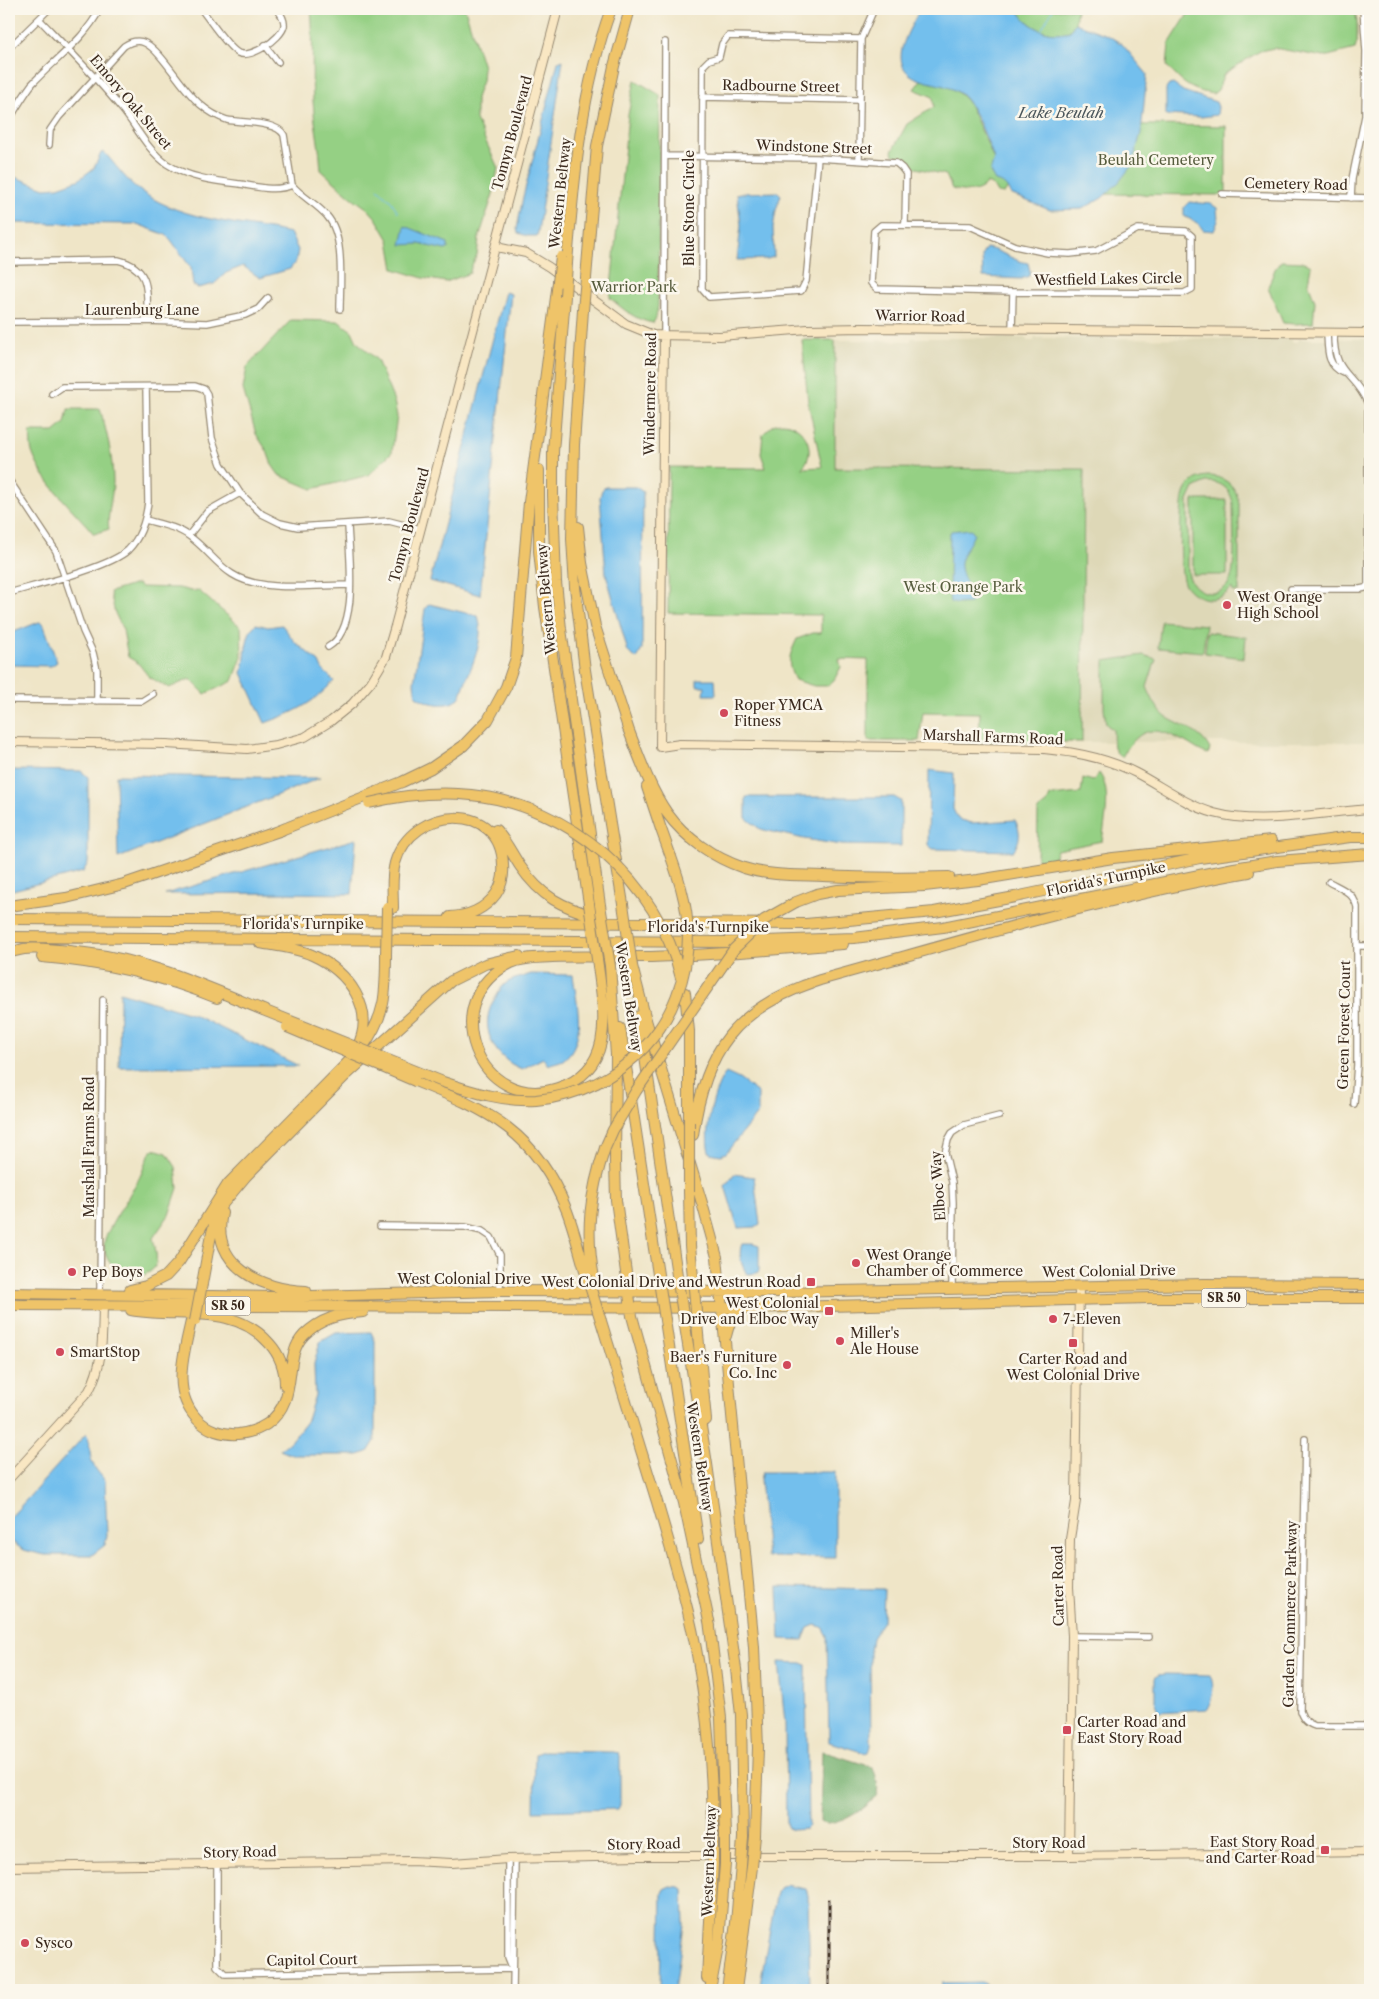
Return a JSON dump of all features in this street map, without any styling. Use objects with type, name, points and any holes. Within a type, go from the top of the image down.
[{"type":"highway","name":"Western Beltway","points":[[611,9],[581,120],[564,260],[565,296],[553,452],[552,495],[556,582],[600,905],[665,1320],[710,1626],[721,1718],[725,1864],[722,1916],[710,1990]]},
{"type":"highway","name":"Western Beltway","points":[[630,9],[614,62],[597,146],[583,310],[573,486],[572,539],[580,631],[731,1622],[741,1715],[741,1865],[727,1990]]},
{"type":"highway","points":[[9,906],[66,898],[124,884],[370,799],[431,768],[464,746],[488,720],[506,687],[516,658],[529,502],[544,377],[558,282],[564,260]]},
{"type":"highway","points":[[544,377],[538,502],[545,606],[590,904],[604,1029],[599,1051],[592,1064],[574,1081],[553,1090],[526,1091],[504,1083],[486,1068],[477,1054],[472,1041],[470,1024],[472,1010],[480,990],[494,975],[518,961],[575,956]]},
{"type":"highway","points":[[262,1013],[470,1091],[505,1099],[536,1100],[569,1094],[600,1082],[628,1063],[652,1040],[671,1011],[683,980],[688,948],[686,910],[680,886],[603,654],[582,563],[573,486]]},
{"type":"highway","points":[[628,726],[653,789],[667,813],[684,832],[702,847],[744,868],[773,874],[857,878],[978,876],[1048,869]]},
{"type":"highway","points":[[370,799],[448,793],[472,795],[524,807],[574,831],[600,849],[621,868],[646,900],[668,938],[678,963],[685,993],[689,1031],[690,1246],[708,1444],[707,1464]]},
{"type":"highway","points":[[390,908],[387,869],[393,849],[401,836],[409,828],[429,816],[440,812],[462,812],[479,817],[495,828],[535,886],[548,897],[575,911],[617,923]]},
{"type":"highway","points":[[101,1293],[140,1288],[166,1276],[179,1262],[228,1184],[354,1058],[370,1038],[386,996],[389,954],[390,908],[393,870],[405,841],[420,828],[441,818],[461,818],[480,824],[497,841],[503,860],[504,873],[497,892],[481,909],[461,916],[368,923]]},
{"type":"highway","points":[[590,1278],[589,1210],[605,1148],[613,1130],[636,1091],[734,949],[764,920],[796,902],[817,894],[838,890],[933,885],[1178,850],[1318,836],[1350,837]]},
{"type":"highway","name":"Florida's Turnpike","points":[[9,919],[368,923],[806,924],[934,912],[1200,858],[1350,837],[1370,837]]},
{"type":"highway","points":[[689,1192],[693,1135],[702,1087],[716,1055],[730,1034],[752,1013],[765,1004],[797,988],[1127,896],[1198,881],[1365,854]]},
{"type":"highway","name":"Florida's Turnpike","points":[[9,937],[775,941],[854,938],[943,927],[1206,872],[1277,861],[1365,854]]},
{"type":"highway","points":[[344,1077],[450,981],[485,964],[507,958],[523,956],[686,956],[852,944],[882,940],[943,927]]},
{"type":"highway","points":[[230,938],[280,946],[313,956],[340,974],[351,985],[359,997],[364,1021],[363,1035],[359,1046],[346,1065]]},
{"type":"highway","points":[[11,952],[23,949],[82,953],[122,959],[198,982],[262,1013],[478,1108],[505,1125],[527,1143],[543,1162],[555,1183],[567,1212],[590,1278],[687,1606],[698,1658],[706,1709],[711,1761],[714,1837],[706,1990]]},
{"type":"highway","points":[[103,1305],[149,1313],[226,1316],[246,1324],[255,1330],[275,1350],[283,1367],[285,1378],[281,1400],[273,1412],[262,1422],[242,1430],[226,1430],[209,1424],[194,1409],[186,1392],[184,1378],[193,1321],[200,1284],[214,1221],[221,1206],[246,1176],[366,1053],[383,1025],[391,998],[389,954]]},
{"type":"highway","points":[[610,966],[616,1055],[616,1200],[628,1292],[684,1503],[710,1626]]},
{"type":"highway","points":[[632,966],[648,1029],[711,1233],[717,1258],[721,1291],[754,1647],[758,1748],[752,1867],[736,1990]]},
{"type":"highway","points":[[226,1200],[220,1224],[223,1245],[233,1263],[258,1281],[295,1290],[379,1288],[414,1292]]},
{"type":"highway","points":[[200,1284],[208,1229],[214,1207]]},
{"type":"highway","points":[[1230,1298],[1267,1292],[1276,1284]]},
{"type":"highway","name":"West Colonial Drive","points":[[9,1293],[101,1293],[274,1298],[414,1292],[844,1290],[1276,1284],[1370,1285]]},
{"type":"highway","points":[[1305,1298],[1311,1290],[1339,1284]]},
{"type":"highway","points":[[950,1302],[962,1293],[983,1287]]},
{"type":"highway","points":[[937,1302],[949,1294],[952,1288]]},
{"type":"highway","points":[[803,1306],[810,1298],[844,1290]]},
{"type":"highway","points":[[193,1321],[180,1378],[186,1404],[200,1422],[212,1430],[236,1434],[248,1433],[262,1427],[277,1414],[285,1402],[288,1393],[298,1343],[311,1329],[325,1319],[361,1312],[488,1303],[495,1300],[500,1291]]},
{"type":"highway","points":[[503,1308],[516,1296],[540,1292]]},
{"type":"highway","name":"West Colonial Drive","points":[[9,1305],[748,1308],[937,1302],[1370,1298]]},
{"type":"highway","points":[[725,1339],[733,1316],[738,1311],[748,1308]]},
{"type":"street","points":[[9,45],[12,45],[49,9]]},
{"type":"street","points":[[9,120],[33,83],[69,50],[100,9]]},
{"type":"street","points":[[201,9],[234,51],[247,56],[255,53],[284,28],[284,20],[277,9]]},
{"type":"street","name":"Tomyn Boulevard","points":[[9,741],[166,744],[247,749],[276,745],[305,737],[332,721],[352,704],[372,682],[386,657],[558,9]]},
{"type":"street","points":[[859,160],[861,39],[870,14],[874,9]]},
{"type":"street","points":[[1350,198],[1365,116],[1366,52],[1363,9]]},
{"type":"street","name":"Emory Oak Street","points":[[40,19],[123,110],[149,148],[167,164],[184,172],[210,180],[276,189],[292,185]]},
{"type":"street","name":"Blue Stone Circle","points":[[818,158],[806,282],[801,290],[709,297],[702,289],[703,66],[709,60],[719,57],[722,44],[728,36],[861,39]]},
{"type":"street","points":[[49,145],[50,130],[59,117],[124,46],[132,41],[143,42],[153,48],[188,94],[215,115],[227,120],[275,126],[282,130],[292,185],[320,209],[336,229],[339,249],[340,309]]},
{"type":"street","name":"Windermere Road","points":[[660,747],[665,42]]},
{"type":"street","points":[[265,45],[278,62]]},
{"type":"street","name":"Radbourne Street","points":[[702,96],[859,100]]},
{"type":"street","name":"Windstone Street","points":[[665,156],[818,158],[896,163],[906,174],[905,224]]},
{"type":"street","name":"Cemetery Road","points":[[1222,194],[1370,198]]},
{"type":"street","name":"Westfield Lakes Circle","points":[[905,224],[970,226],[1015,246],[1048,254],[1096,251],[1138,229],[1186,230],[1192,236],[1192,289],[1184,293],[877,289],[871,284],[874,231],[880,225],[905,224]]},
{"type":"street","name":"Warrior Road","points":[[496,247],[526,253],[626,324],[653,335],[720,336],[808,329],[1370,333]]},
{"type":"street","points":[[9,262],[118,260],[129,262],[139,270],[145,280],[147,289],[147,321]]},
{"type":"street","points":[[1012,330],[1013,292]]},
{"type":"street","name":"Laurenburg Lane","points":[[9,322],[147,321],[207,323],[224,321],[245,315],[258,308],[268,298]]},
{"type":"street","points":[[1290,589],[1360,589],[1367,587],[1368,404],[1365,396],[1344,373],[1335,368],[1329,356],[1331,332]]},
{"type":"street","points":[[9,594],[110,562],[127,551],[138,537],[146,520],[148,502],[146,386]]},
{"type":"street","points":[[52,394],[62,387],[195,386],[204,389],[207,394],[212,438],[221,464],[240,493],[262,514],[280,523],[298,527],[389,521],[420,529]]},
{"type":"street","points":[[9,480],[56,551],[66,576],[83,632],[93,653],[97,670],[97,701]]},
{"type":"street","points":[[188,535],[208,511],[240,493]]},
{"type":"street","points":[[146,520],[175,528],[188,535],[232,574],[250,582],[268,586],[350,584]]},
{"type":"street","points":[[328,647],[337,642],[344,626],[349,604],[348,525]]},
{"type":"street","points":[[9,700],[142,701],[153,694]]},
{"type":"street","name":"Marshall Farms Road","points":[[660,747],[680,744],[1044,749],[1074,753],[1116,764],[1199,808],[1228,816],[1261,818],[1370,809]]},
{"type":"street","name":"Green Forest Court","points":[[1329,882],[1353,896],[1357,907],[1357,1065],[1354,1104]]},
{"type":"street","points":[[1357,946],[1370,946]]},
{"type":"street","name":"Marshall Farms Road","points":[[101,1293],[103,1000]]},
{"type":"street","name":"Elboc Way","points":[[952,1288],[952,1182],[945,1153],[948,1140],[952,1133],[964,1125],[999,1116]]},
{"type":"street","points":[[380,1226],[465,1226],[482,1231],[491,1237],[500,1255],[500,1291]]},
{"type":"street","name":"Carter Road","points":[[1069,1856],[1072,1636],[1069,1586],[1070,1539],[1076,1501],[1079,1286]]},
{"type":"street","points":[[9,1479],[89,1391],[97,1376],[101,1359],[103,1305]]},
{"type":"street","name":"Garden Commerce Parkway","points":[[1305,1440],[1300,1711],[1308,1724],[1315,1726],[1370,1726]]},
{"type":"street","points":[[1072,1636],[1149,1638]]},
{"type":"street","name":"Story Road","points":[[9,1867],[411,1861],[452,1863],[512,1859],[640,1856],[1069,1856],[1370,1852]]},
{"type":"street","points":[[512,1859],[508,1956],[512,1969],[513,1990]]},
{"type":"street","name":"Capitol Court","points":[[217,1865],[217,1966],[225,1974],[512,1969]]},
{"type":"shaded area","name":"West Orange High School","points":[[911,338],[1027,338],[1027,341],[1034,341],[1035,338],[1292,339],[1292,342],[1298,342],[1299,339],[1370,339],[1370,742],[1082,742],[1084,469],[834,468],[835,340],[911,341]]},
{"type":"green space","points":[[311,9],[465,9],[483,67],[482,81],[476,98],[476,120],[498,168],[493,194],[479,238],[477,255],[470,273],[446,282],[423,278],[394,269],[389,240],[376,218],[368,209],[321,170],[313,101]]},
{"type":"green space","points":[[1017,9],[1077,9],[1075,23],[1070,31],[1054,33],[1033,26]]},
{"type":"green space","points":[[1186,9],[1355,9],[1357,42],[1355,49],[1324,57],[1274,48],[1260,51],[1224,74],[1218,90],[1213,94],[1187,85],[1167,66],[1169,44],[1188,14]]},
{"type":"green space","name":"Warrior Park","points":[[635,80],[660,95],[658,306],[653,323],[635,317],[610,298],[628,115]]},
{"type":"green space","points":[[921,80],[947,87],[957,92],[967,101],[1002,182],[1008,188],[1004,194],[997,193],[993,186],[987,183],[976,191],[952,189],[946,175],[908,166],[903,158],[893,155],[892,151],[907,124],[934,107],[933,97],[914,89]]},
{"type":"green space","name":"Beulah Cemetery","points":[[1086,124],[1226,126],[1226,195],[1086,194]]},
{"type":"green space","points":[[1281,261],[1304,262],[1311,266],[1308,283],[1315,301],[1313,323],[1283,323],[1268,287],[1275,269]]},
{"type":"green space","points":[[291,320],[338,321],[352,331],[357,342],[377,360],[394,401],[397,416],[392,452],[369,475],[312,489],[279,475],[256,434],[243,389],[247,367]]},
{"type":"green space","name":"West Orange Park","points":[[802,340],[835,340],[835,468],[1084,469],[1082,742],[979,742],[980,713],[923,712],[919,741],[868,741],[868,660],[839,659],[841,667],[834,680],[827,686],[814,686],[795,680],[790,669],[792,650],[797,639],[813,633],[821,633],[821,615],[668,613],[669,467],[766,468],[761,454],[763,434],[775,424],[784,423],[792,425],[799,430],[805,436],[808,443],[809,452],[802,468],[822,467],[808,402]]},
{"type":"green space","points":[[68,409],[100,409],[109,445],[113,482],[108,520],[109,529],[94,534],[51,485],[31,450],[30,432],[54,432],[65,423]]},
{"type":"green space","points":[[1206,476],[1221,478],[1230,484],[1236,493],[1239,504],[1239,592],[1233,592],[1232,588],[1222,596],[1209,599],[1194,594],[1184,583],[1181,552],[1183,497],[1187,487],[1192,482]],"holes":[[[1206,482],[1221,485],[1230,494],[1233,504],[1234,531],[1233,572],[1227,586],[1221,591],[1214,593],[1200,590],[1194,585],[1188,571],[1188,501],[1194,488]]]},
{"type":"green space","points":[[1193,500],[1227,500],[1227,575],[1193,575]]},
{"type":"green space","points":[[137,584],[141,587],[179,588],[199,591],[241,627],[242,657],[233,681],[205,694],[190,679],[169,688],[149,677],[138,663],[128,657],[123,630],[115,613],[110,592]]},
{"type":"green space","points":[[1161,621],[1206,625],[1203,652],[1158,648]]},
{"type":"green space","points":[[1207,632],[1246,637],[1244,658],[1205,653]]},
{"type":"green space","points":[[1143,655],[1156,659],[1147,687],[1158,708],[1166,717],[1202,738],[1210,749],[1208,754],[1176,737],[1158,731],[1150,731],[1136,738],[1122,757],[1116,752],[1113,730],[1106,724],[1104,709],[1104,661]]},
{"type":"green space","points":[[1099,773],[1103,780],[1106,796],[1106,815],[1102,841],[1057,850],[1053,861],[1037,859],[1038,810],[1047,803],[1050,796],[1081,793],[1083,778],[1093,781]]},
{"type":"green space","points":[[154,1149],[167,1153],[176,1167],[178,1188],[169,1215],[153,1238],[156,1249],[154,1268],[144,1275],[129,1276],[121,1273],[109,1262],[104,1247],[105,1239]]},
{"type":"green space","points":[[822,1751],[872,1767],[876,1776],[878,1791],[874,1799],[860,1811],[842,1820],[826,1824],[820,1822]]},
{"type":"water","name":"Lake Beulah","points":[[920,9],[1017,9],[1033,26],[1047,32],[1062,33],[1070,31],[1075,23],[1107,35],[1122,44],[1147,74],[1141,133],[1132,165],[1119,182],[1102,198],[1082,209],[1050,210],[1010,194],[1004,185],[995,181],[990,172],[994,159],[992,152],[980,124],[966,99],[952,89],[921,80],[910,74],[903,67],[901,58],[902,48]]},
{"type":"water","points":[[563,60],[538,232],[537,236],[527,236],[518,233],[517,229],[523,197],[558,62]]},
{"type":"water","points":[[1173,84],[1183,91],[1216,102],[1218,107],[1217,115],[1201,117],[1166,115],[1166,89],[1169,85]]},
{"type":"water","points":[[104,152],[131,183],[142,192],[177,210],[214,220],[290,233],[298,250],[296,261],[290,269],[260,278],[243,266],[226,273],[214,284],[198,288],[193,285],[191,268],[171,240],[166,235],[137,224],[9,223],[9,175],[45,188],[58,187],[78,180],[94,168],[101,153]]},
{"type":"water","points":[[778,192],[781,195],[773,228],[774,257],[737,260],[741,225],[737,194]]},
{"type":"water","points":[[1189,202],[1211,204],[1217,208],[1218,221],[1214,231],[1203,230],[1199,224],[1184,216],[1184,207]]},
{"type":"water","points":[[405,226],[448,243],[448,249],[419,244],[401,245]]},
{"type":"water","points":[[986,248],[1028,263],[1029,276],[1021,279],[983,277],[982,255]]},
{"type":"water","points":[[505,292],[511,294],[480,595],[430,581]]},
{"type":"water","points":[[605,487],[636,487],[643,492],[642,649],[637,659],[628,652],[606,574],[600,497]]},
{"type":"water","points":[[971,529],[974,533],[963,555],[961,568],[973,599],[970,603],[957,604],[950,602],[949,593],[950,533],[951,531]]},
{"type":"water","points":[[429,604],[478,616],[480,624],[477,650],[462,693],[459,698],[449,703],[432,703],[416,696],[414,683],[425,609]]},
{"type":"water","points":[[39,622],[43,623],[57,662],[51,666],[9,665],[9,634]]},
{"type":"water","points":[[256,624],[268,627],[282,625],[295,642],[319,662],[322,669],[334,681],[318,696],[303,706],[265,723],[242,673],[249,633]]},
{"type":"water","points":[[697,679],[715,679],[716,695],[704,695],[705,686],[697,686]]},
{"type":"water","points":[[9,770],[81,771],[88,777],[88,863],[83,872],[9,891]]},
{"type":"water","points":[[929,770],[954,773],[953,809],[958,819],[972,823],[1015,820],[1019,836],[1018,843],[1013,851],[933,849],[928,845]]},
{"type":"water","points":[[116,775],[320,778],[118,858]]},
{"type":"water","points":[[746,797],[894,797],[901,801],[901,846],[842,845],[760,829],[746,818]]},
{"type":"water","points":[[356,839],[352,894],[165,894]]},
{"type":"water","points":[[531,974],[573,975],[578,1008],[578,1032],[571,1052],[563,1060],[548,1065],[543,1058],[522,1069],[511,1064],[496,1049],[488,1029],[488,1018],[490,1007],[504,985]]},
{"type":"water","points":[[120,992],[194,1015],[299,1066],[119,1067]]},
{"type":"water","points":[[726,1073],[739,1079],[758,1093],[758,1113],[726,1153],[721,1155],[710,1153],[707,1136],[717,1089]]},
{"type":"water","points":[[734,1174],[754,1177],[760,1224],[755,1227],[738,1228],[725,1186]]},
{"type":"water","points":[[742,1244],[759,1246],[759,1270],[757,1273],[748,1274],[744,1268],[740,1255]]},
{"type":"water","points":[[371,1332],[375,1341],[375,1441],[368,1452],[358,1455],[292,1455],[280,1450],[294,1438],[307,1420],[315,1395],[314,1364],[320,1342],[336,1333]]},
{"type":"water","points":[[86,1434],[89,1440],[90,1455],[93,1463],[105,1480],[107,1536],[105,1545],[92,1555],[45,1555],[23,1550],[9,1539],[9,1519]]},
{"type":"water","points":[[762,1472],[835,1472],[835,1558],[767,1557],[760,1479]]},
{"type":"water","points":[[778,1587],[884,1589],[883,1621],[872,1638],[870,1651],[871,1746],[869,1752],[865,1753],[829,1742],[827,1636],[822,1627],[815,1625],[808,1628],[803,1640],[780,1639]]},
{"type":"water","points":[[779,1662],[802,1663],[806,1665],[808,1826],[805,1829],[793,1830],[788,1828],[786,1824],[785,1723]]},
{"type":"water","points":[[1158,1675],[1210,1675],[1213,1692],[1207,1709],[1159,1712],[1155,1700],[1155,1678]]},
{"type":"water","points":[[543,1751],[619,1753],[620,1805],[618,1809],[534,1811],[535,1754]]},
{"type":"water","points":[[785,1885],[806,1889],[808,1895],[810,1990],[759,1990],[776,1896],[779,1888]]},
{"type":"water","points":[[670,1886],[683,1889],[684,1924],[675,1990],[660,1990],[662,1893],[664,1889]]},
{"type":"water","points":[[981,1982],[986,1984],[986,1990],[941,1990],[942,1983]]},
{"type":"waterway","points":[[788,9],[788,15]]},
{"type":"waterway","points":[[1040,32],[1053,9]]},
{"type":"waterway","points":[[378,189],[391,201],[398,212]]},
{"type":"railway","points":[[829,1900],[829,1990]]},
{"type":"place","name":"West Orange High School","points":[[1227,605]]},
{"type":"place","name":"Roper YMCA Fitness","points":[[724,713]]},
{"type":"place","name":"West Orange Chamber of Commerce","points":[[856,1263]]},
{"type":"place","name":"Pep Boys","points":[[72,1272]]},
{"type":"place","name":"West Colonial Drive and Westrun Road","points":[[811,1282]]},
{"type":"place","name":"West Colonial Drive and Elboc Way","points":[[829,1311]]},
{"type":"place","name":"7-Eleven","points":[[1053,1319]]},
{"type":"place","name":"Miller's Ale House","points":[[840,1341]]},
{"type":"place","name":"Carter Road and West Colonial Drive","points":[[1073,1343]]},
{"type":"place","name":"SmartStop","points":[[60,1352]]},
{"type":"place","name":"Baer's Furniture Co. Inc","points":[[787,1365]]},
{"type":"place","name":"Carter Road and East Story Road","points":[[1067,1730]]},
{"type":"place","name":"East Story Road and Carter Road","points":[[1325,1850]]},
{"type":"place","name":"Sysco","points":[[25,1943]]}]
